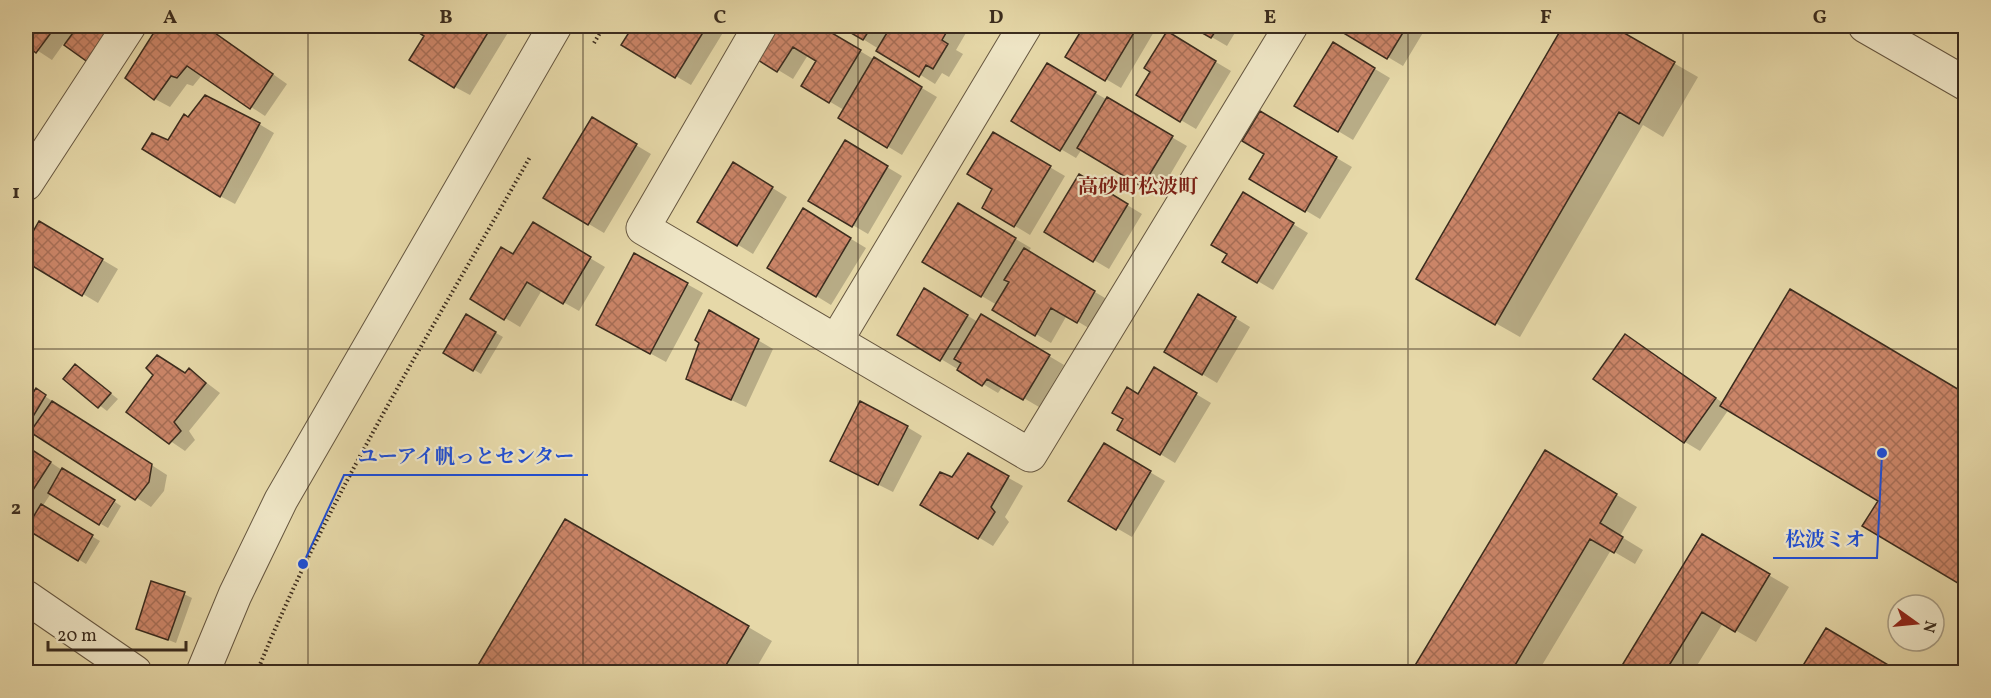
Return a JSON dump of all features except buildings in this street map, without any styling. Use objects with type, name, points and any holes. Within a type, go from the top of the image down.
[{"type":"street","points":[[26,184],[129,26]]},
{"type":"street","points":[[203,672],[235,595],[281,500],[555,26]]},
{"type":"street","points":[[760,26],[643,228],[1030,455],[1291,26]]},
{"type":"street","points":[[836,341],[1025,26]]},
{"type":"street","points":[[1865,26],[1965,84]]},
{"type":"street","points":[[26,597],[135,672]]},
{"type":"path","points":[[593,46],[604,26]]},
{"type":"path","points":[[257,672],[274,629],[352,472],[534,150]]},
{"type":"place","name":"松波ミオ","points":[[1882,453]]},
{"type":"place","name":"ユーアイ帆っとセンター","points":[[303,564]]},
{"type":"district","name":"高砂町松波町","points":[[1138,188]]}]
